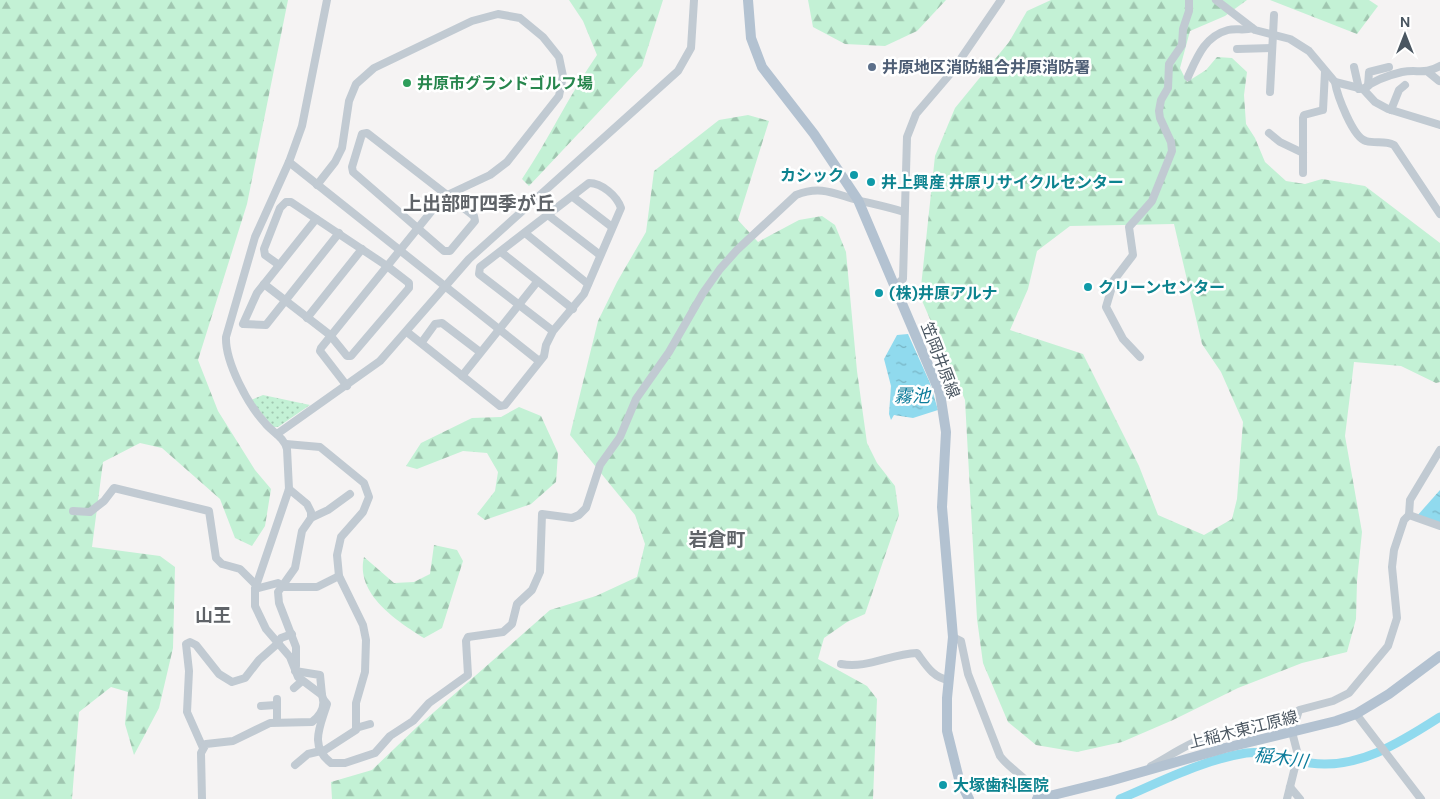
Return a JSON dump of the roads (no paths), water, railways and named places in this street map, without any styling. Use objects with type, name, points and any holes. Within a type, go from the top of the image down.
[{"type":"main road","name":"笠岡井原線","points":[[748,0],[751,38],[762,67],[814,134],[858,200],[894,288],[931,367],[944,409],[946,432],[942,507],[951,590],[952,637],[946,717],[949,748],[959,779],[969,799]]},
{"type":"main road","name":"上稲木東江原線","points":[[1038,799],[1141,773],[1250,742],[1320,726],[1356,714],[1389,694],[1440,656]]},
{"type":"street","points":[[326,0],[312,84],[302,126],[290,162],[255,237],[226,337],[225,349],[248,403],[270,429],[286,444],[289,489],[256,587],[254,601],[266,629],[290,657],[295,670],[302,680],[322,697],[327,704],[317,743],[320,752],[329,762],[339,764],[360,760],[375,753],[399,728],[413,721],[428,703],[468,675],[466,641],[468,636],[493,634],[508,628],[512,624],[517,604],[532,590],[540,572],[542,514],[572,518],[580,515],[586,508],[600,465],[620,437],[636,399],[669,352],[703,293],[720,269],[796,194],[805,191],[835,191],[858,200],[904,212]]},
{"type":"street","points":[[277,434],[348,386],[380,361],[469,259],[678,71],[691,48],[694,0]]},
{"type":"street","points":[[894,288],[903,279],[907,137],[911,123],[951,72],[1001,0]]},
{"type":"street","points":[[1140,358],[1124,338],[1106,307],[1114,280],[1123,265],[1133,255],[1129,226],[1152,202],[1172,151],[1171,142],[1160,118],[1159,111],[1161,100],[1168,88],[1169,64],[1182,45],[1183,30],[1189,11],[1189,0]]},
{"type":"street","points":[[1216,0],[1252,28]]},
{"type":"street","points":[[317,184],[339,154],[349,101],[356,84],[366,73],[472,21],[492,14],[515,16],[542,37],[559,57],[564,76],[559,96],[499,169],[447,193],[417,227],[330,335],[320,351],[348,386]]},
{"type":"street","points":[[1270,92],[1274,15]]},
{"type":"street","points":[[1188,77],[1196,59],[1209,40],[1229,30],[1252,28],[1290,39],[1309,51],[1335,82],[1342,107],[1360,138],[1365,141],[1387,142],[1394,145],[1440,214]]},
{"type":"street","points":[[1237,49],[1272,48]]},
{"type":"street","points":[[1335,82],[1363,88],[1403,72],[1428,72],[1440,66]]},
{"type":"street","points":[[1354,67],[1363,88],[1375,102],[1392,110],[1440,125]]},
{"type":"street","points":[[1363,88],[1369,72],[1389,67]]},
{"type":"street","points":[[1303,173],[1303,118],[1304,115],[1323,110],[1325,72]]},
{"type":"street","points":[[1428,72],[1439,82]]},
{"type":"street","points":[[1392,110],[1399,90],[1405,85]]},
{"type":"street","points":[[367,132],[447,193],[474,216],[475,221],[450,251],[444,251],[417,227],[353,172],[352,167],[362,134],[367,132]]},
{"type":"street","points":[[1269,133],[1280,142],[1302,153]]},
{"type":"street","points":[[290,162],[539,361]]},
{"type":"street","points":[[407,332],[422,342],[500,406],[505,405],[544,356],[546,344],[553,331],[584,294],[621,208],[618,200],[596,183],[589,183],[480,267],[479,274],[553,331]]},
{"type":"street","points":[[573,197],[612,227]]},
{"type":"street","points":[[264,284],[330,335],[346,356],[351,356],[370,337],[409,288],[409,283],[387,266],[291,202],[286,202],[280,208],[264,249],[264,255],[279,266]]},
{"type":"street","points":[[548,215],[600,255]]},
{"type":"street","points":[[316,219],[264,284],[253,300],[243,324],[266,325],[339,233]]},
{"type":"street","points":[[525,233],[588,284]]},
{"type":"street","points":[[307,318],[362,249]]},
{"type":"street","points":[[501,252],[536,282],[573,309]]},
{"type":"street","points":[[462,376],[536,282]]},
{"type":"street","points":[[422,342],[435,324],[442,323],[480,352]]},
{"type":"street","points":[[286,444],[320,448],[368,488],[370,496],[368,503],[341,537],[338,545],[337,564],[340,576],[363,625],[366,640],[365,672],[356,703],[356,728],[354,733],[320,752],[308,754],[295,766]]},
{"type":"street","points":[[1286,799],[1298,755],[1292,732],[1299,710],[1333,701],[1349,693],[1388,646],[1397,618],[1392,567],[1394,550],[1404,520],[1409,515],[1410,500],[1440,450]]},
{"type":"street","points":[[73,511],[90,512],[104,501],[114,488],[209,511],[216,558],[222,564],[240,569],[256,587]]},
{"type":"street","points":[[289,489],[310,508],[311,518]]},
{"type":"street","points":[[295,670],[296,647],[279,603],[278,592],[295,568],[302,531],[311,518],[328,510],[350,494]]},
{"type":"street","points":[[1409,515],[1440,526]]},
{"type":"street","points":[[256,587],[278,584],[317,587],[340,576]]},
{"type":"street","points":[[288,623],[297,624]]},
{"type":"street","points":[[202,799],[202,748],[187,712],[189,671],[186,644],[190,642],[196,645],[219,674],[232,682],[245,678],[280,638],[292,634]]},
{"type":"street","points":[[952,637],[961,641],[968,674],[1000,756],[1006,764],[1037,792],[1038,799]]},
{"type":"street","points":[[841,664],[862,667],[873,661],[882,662],[918,653],[929,670],[942,679],[949,680]]},
{"type":"street","points":[[202,748],[212,742],[233,741],[270,723],[312,722],[317,718],[323,708],[321,679],[318,674],[295,670]]},
{"type":"street","points":[[294,688],[302,680]]},
{"type":"street","points":[[261,706],[276,702],[277,722]]},
{"type":"street","points":[[293,714],[296,723]]},
{"type":"street","points":[[1356,714],[1421,799]]},
{"type":"street","points":[[356,728],[370,724]]},
{"type":"street","points":[[1141,773],[1148,767],[1216,732],[1238,733],[1250,742]]},
{"type":"street","points":[[1290,787],[1300,799]]},
{"type":"water","name":"霧池","points":[[908,334],[930,383],[938,410],[913,418],[894,415],[891,420],[889,414],[891,386],[884,359],[897,335]]},
{"type":"water","points":[[1440,490],[1440,523],[1417,516]]},
{"type":"waterway","name":"稲木川","points":[[1120,799],[1197,766],[1246,753],[1262,753],[1310,763],[1328,764],[1362,758],[1410,736],[1440,717]]},
{"type":"place","name":"井原地区消防組合井原消防署","points":[[872,67]]},
{"type":"place","name":"井原市グランドゴルフ場","points":[[407,83]]},
{"type":"place","name":"カシック","points":[[854,175]]},
{"type":"place","name":"井上興産 井原リサイクルセンター","points":[[871,182]]},
{"type":"place","name":"クリーンセンター","points":[[1088,287]]},
{"type":"place","name":"(株)井原アルナ","points":[[879,293]]},
{"type":"place","name":"大塚歯科医院","points":[[943,785]]},
{"type":"district","name":"上出部町四季が丘","points":[[479,203]]},
{"type":"district","name":"岩倉町","points":[[717,539]]},
{"type":"district","name":"山王","points":[[213,616]]}]
